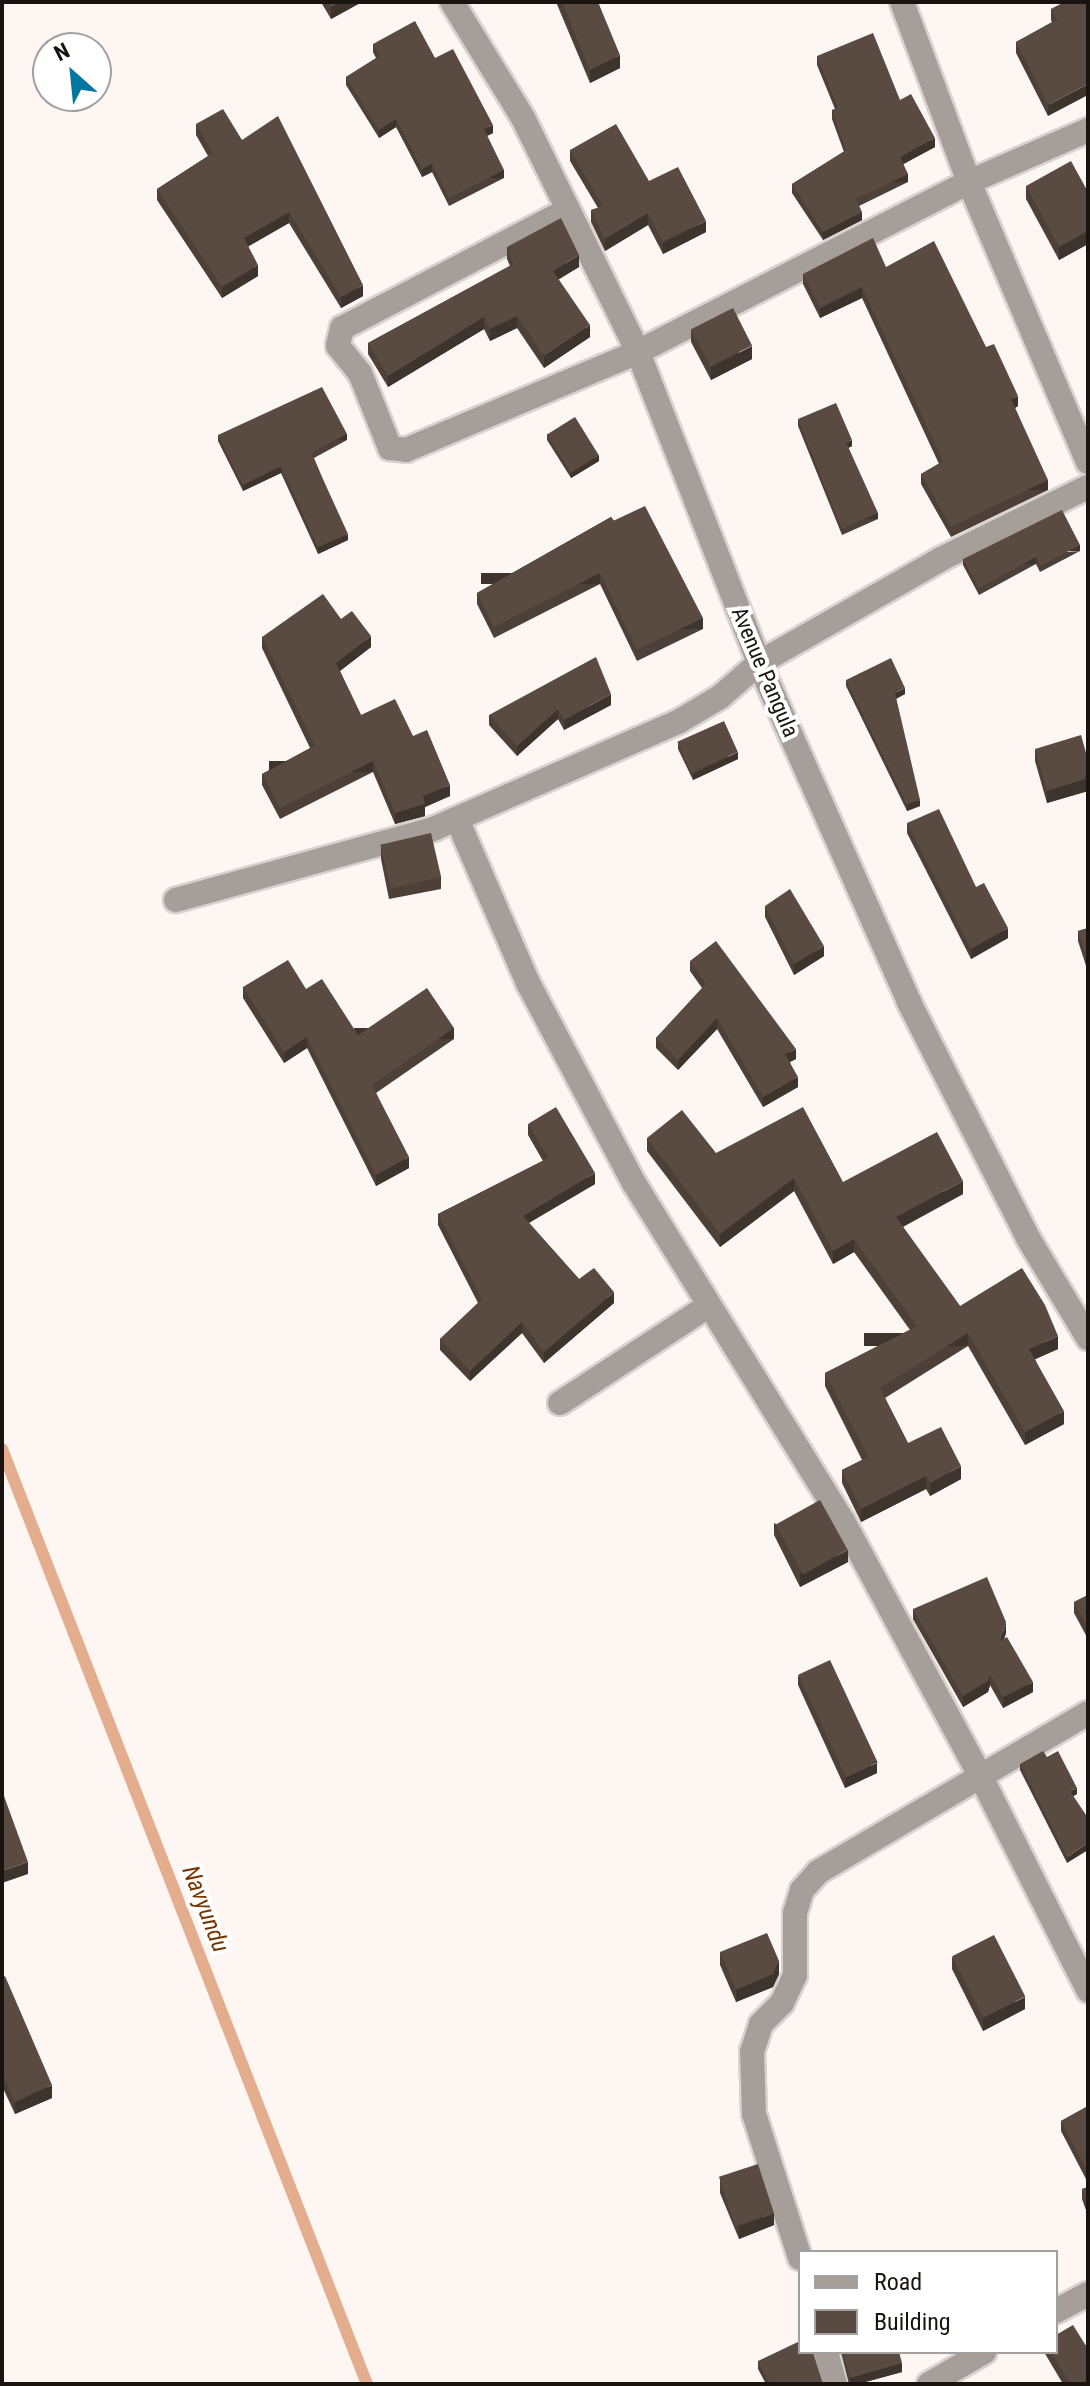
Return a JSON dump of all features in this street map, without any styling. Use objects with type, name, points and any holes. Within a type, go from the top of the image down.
[{"type":"street","name":"Avenue Pangula","points":[[452,2],[523,118],[638,352],[759,663],[909,1002],[1028,1238],[1088,1338]]},
{"type":"street","points":[[902,2],[969,182],[1088,462]]},
{"type":"street","points":[[568,210],[342,328],[338,346],[360,373],[381,436],[390,448],[406,450],[638,352],[969,182],[1088,130]]},
{"type":"street","points":[[176,900],[457,819],[678,722],[720,697],[759,663],[941,559],[1088,487]]},
{"type":"street","points":[[457,819],[528,983],[634,1183],[708,1306],[810,1462],[980,1775],[1088,1990]]},
{"type":"street","points":[[560,1403],[708,1306]]},
{"type":"street","points":[[798,2252],[754,2114],[752,2052],[761,2024],[782,2003],[795,1975],[797,1901],[818,1872],[1088,1713]]},
{"type":"street","points":[[1058,2310],[1088,2294]]},
{"type":"street","points":[[827,2354],[835,2384]]},
{"type":"street","points":[[929,2384],[981,2354]]},
{"type":"building","points":[[562,2],[598,2],[620,55],[590,70]]},
{"type":"building","points":[[1065,2],[1088,2],[1088,84],[1048,105],[1016,42],[1057,20],[1051,9]]},
{"type":"building","points":[[415,21],[435,58],[453,49],[493,125],[484,129],[504,170],[449,198],[432,164],[422,169],[396,119],[379,130],[346,77],[380,56],[373,44]]},
{"type":"building","points":[[873,33],[900,100],[911,94],[935,138],[900,157],[908,174],[856,199],[862,212],[823,232],[792,184],[846,150],[832,110],[838,108],[817,56]]},
{"type":"building","points":[[223,109],[242,140],[278,116],[363,285],[341,297],[289,212],[244,238],[258,265],[222,287],[157,189],[213,153],[196,124]]},
{"type":"building","points":[[616,124],[649,181],[678,167],[706,221],[663,242],[648,213],[605,239],[591,210],[603,206],[570,150]]},
{"type":"building","points":[[1071,161],[1088,192],[1088,231],[1059,247],[1026,186]]},
{"type":"building","points":[[561,218],[579,255],[553,271],[590,325],[544,356],[517,316],[490,329],[484,317],[388,376],[368,343],[513,264],[507,247]]},
{"type":"building","points":[[873,238],[886,267],[934,241],[986,347],[994,344],[1018,396],[1011,399],[1048,480],[951,527],[921,474],[943,461],[862,287],[820,308],[803,274]]},
{"type":"building","points":[[733,308],[752,345],[710,367],[691,329]]},
{"type":"building","points":[[322,387],[347,434],[311,453],[348,534],[318,547],[281,466],[243,485],[218,435]]},
{"type":"building","points":[[836,403],[852,440],[846,442],[878,513],[842,529],[798,419]]},
{"type":"building","points":[[575,417],[599,455],[571,473],[547,434]]},
{"type":"building","points":[[645,506],[703,618],[637,650],[600,573],[494,627],[477,593],[611,517],[613,521]]},
{"type":"building","points":[[1062,510],[1080,545],[1040,566],[1036,557],[979,588],[963,559]]},
{"type":"building","points":[[323,594],[341,619],[352,611],[371,636],[336,663],[361,715],[395,699],[413,736],[427,730],[450,785],[423,796],[425,804],[395,813],[373,761],[280,808],[262,774],[315,746],[262,637]]},
{"type":"building","points":[[596,657],[611,694],[564,720],[558,709],[517,746],[489,715]]},
{"type":"building","points":[[891,658],[905,688],[895,693],[920,800],[907,804],[846,680]]},
{"type":"building","points":[[724,721],[738,752],[691,773],[677,742]]},
{"type":"building","points":[[1081,735],[1088,760],[1088,778],[1047,791],[1035,749]]},
{"type":"building","points":[[939,809],[976,887],[984,883],[1008,928],[971,949],[907,823]]},
{"type":"building","points":[[431,833],[441,877],[390,889],[380,845]]},
{"type":"building","points":[[790,889],[824,946],[794,964],[765,906]]},
{"type":"building","points":[[1088,928],[1088,962],[1078,931]]},
{"type":"building","points":[[716,941],[796,1049],[785,1054],[798,1077],[763,1097],[717,1018],[678,1060],[656,1038],[706,984],[690,961]]},
{"type":"building","points":[[288,960],[306,989],[322,979],[358,1035],[427,988],[454,1028],[372,1085],[409,1157],[376,1175],[307,1037],[284,1052],[243,987]]},
{"type":"building","points":[[556,1107],[595,1173],[523,1216],[579,1279],[594,1268],[614,1292],[544,1352],[522,1322],[470,1371],[440,1339],[482,1299],[438,1214],[548,1158],[528,1124]]},
{"type":"building","points":[[803,1107],[843,1182],[937,1132],[963,1181],[896,1217],[960,1306],[1022,1268],[1045,1305],[1058,1336],[1029,1349],[1064,1411],[1025,1432],[968,1333],[880,1388],[908,1443],[941,1427],[961,1466],[930,1483],[926,1476],[861,1509],[842,1470],[868,1457],[825,1373],[917,1326],[854,1239],[833,1251],[794,1178],[720,1234],[647,1138],[682,1110],[716,1153]]},
{"type":"building","points":[[820,1500],[848,1550],[803,1575],[775,1525]]},
{"type":"building","points":[[987,1577],[1006,1622],[1000,1641],[1007,1637],[1033,1682],[1003,1697],[990,1674],[988,1681],[963,1696],[913,1609]]},
{"type":"building","points":[[1088,1595],[1088,1628],[1074,1602]]},
{"type":"building","points":[[830,1660],[878,1762],[846,1777],[798,1675]]},
{"type":"building","points":[[1043,1751],[1047,1757],[1058,1751],[1077,1788],[1070,1791],[1088,1818],[1088,1843],[1067,1857],[1020,1764]]},
{"type":"building","points":[[2,1796],[28,1862],[2,1871]]},
{"type":"building","points":[[767,1933],[779,1961],[773,1974],[736,1990],[720,1952]]},
{"type":"building","points":[[994,1935],[1025,1996],[983,2018],[952,1956]]},
{"type":"building","points":[[5,1976],[52,2085],[15,2102],[2,2073],[2,1978]]},
{"type":"building","points":[[1088,2106],[1088,2173],[1061,2121]]},
{"type":"building","points":[[758,2164],[774,2213],[735,2226],[719,2177]]},
{"type":"building","points":[[1088,2187],[1088,2206],[1082,2189]]},
{"type":"building","points":[[1073,2325],[1088,2349],[1088,2381],[1083,2384],[1071,2384],[1052,2354],[1058,2354],[1058,2334]]},
{"type":"building","points":[[798,2342],[798,2354],[814,2354],[823,2384],[770,2384],[758,2361]]},
{"type":"building","points":[[844,2354],[900,2354],[902,2363],[850,2378]]},
{"type":"waterway","name":"Navyundu","points":[[2,1449],[367,2384]]}]
